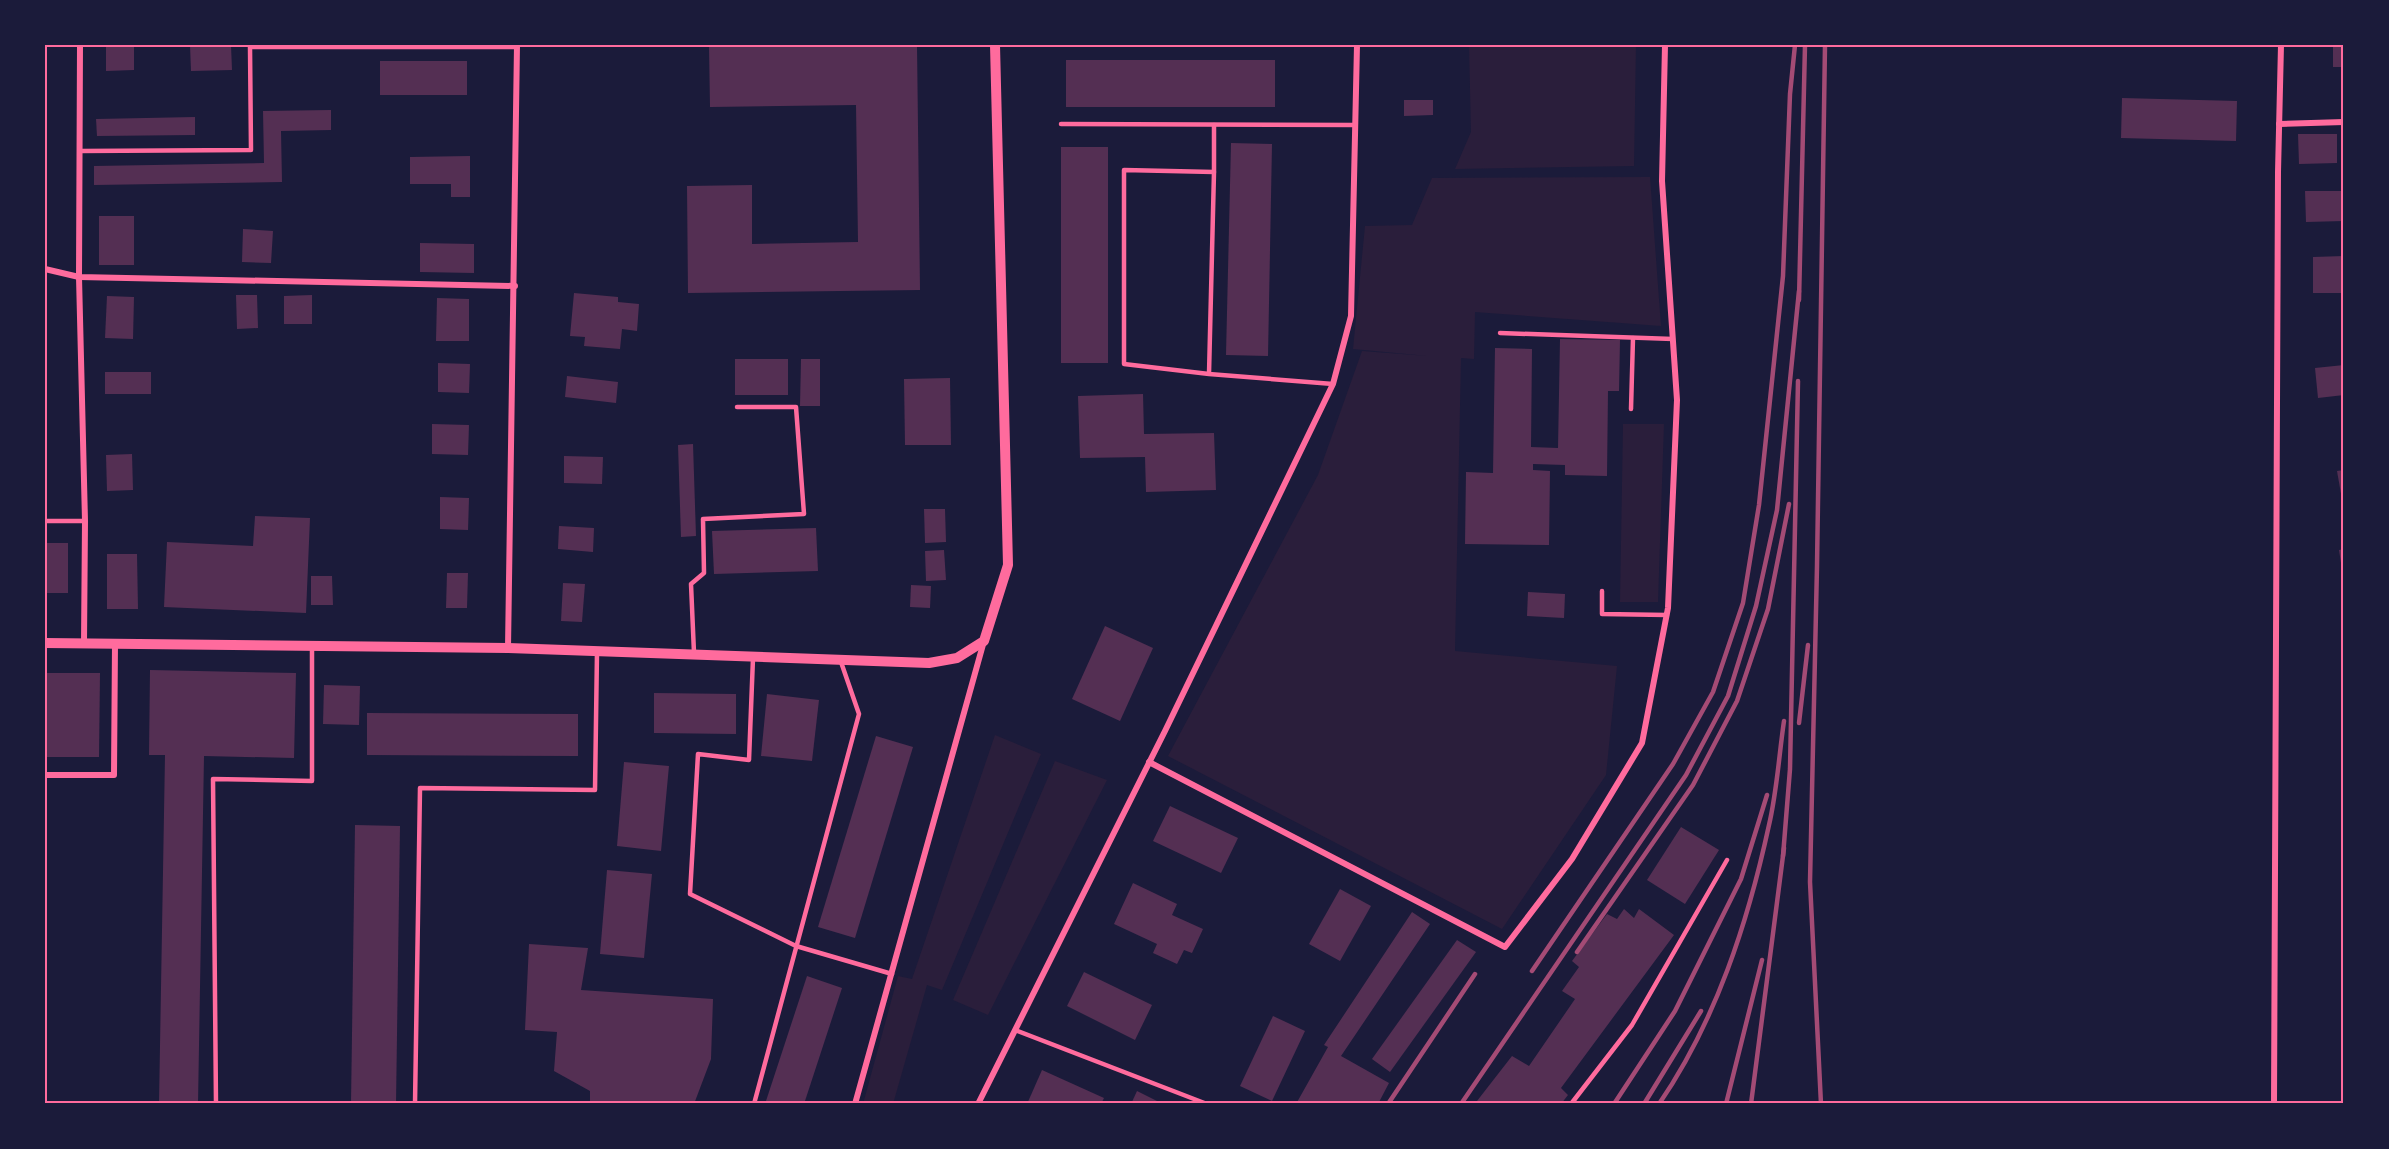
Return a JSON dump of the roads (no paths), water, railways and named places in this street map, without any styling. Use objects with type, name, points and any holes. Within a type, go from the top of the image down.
[{"type":"street","points":[[80,45],[79,277],[85,521],[84,643]]},
{"type":"street","points":[[855,1104],[984,641],[1008,565],[995,45]]},
{"type":"street","points":[[978,1104],[1149,762],[1333,384],[1351,316],[1357,45]]},
{"type":"street","points":[[1149,762],[1505,947],[1572,859],[1642,743],[1667,615],[1677,400],[1662,181],[1665,45]]},
{"type":"street","points":[[2274,1104],[2281,45]]},
{"type":"street","points":[[508,648],[517,46]]},
{"type":"street","points":[[2279,124],[2344,122]]},
{"type":"street","points":[[45,269],[79,277],[514,286]]},
{"type":"street","points":[[45,643],[508,648],[929,663],[957,658],[984,641]]},
{"type":"street","points":[[45,775],[114,775],[115,643]]},
{"type":"lane","points":[[80,152],[251,150],[250,47],[517,46]]},
{"type":"lane","points":[[1061,124],[1355,125]]},
{"type":"lane","points":[[1209,374],[1214,124]]},
{"type":"lane","points":[[1214,172],[1124,170],[1124,364],[1209,374],[1333,384]]},
{"type":"lane","points":[[1500,333],[1673,339]]},
{"type":"lane","points":[[1631,409],[1633,338]]},
{"type":"lane","points":[[694,655],[691,584],[704,573],[703,519],[804,514],[796,407],[737,407]]},
{"type":"lane","points":[[45,521],[85,521]]},
{"type":"lane","points":[[1602,591],[1602,614],[1667,615]]},
{"type":"lane","points":[[216,1104],[213,779],[312,781],[312,645]]},
{"type":"lane","points":[[415,1104],[420,788],[595,790],[597,652]]},
{"type":"lane","points":[[753,657],[749,760],[698,754],[690,894],[796,946],[892,974]]},
{"type":"lane","points":[[754,1104],[859,714],[840,660]]},
{"type":"lane","points":[[1571,1104],[1632,1025],[1727,861]]},
{"type":"lane","points":[[1015,1030],[1208,1104]]},
{"type":"railway","points":[[1532,971],[1673,764],[1713,692],[1743,603],[1759,505],[1783,276],[1790,94],[1795,45]]},
{"type":"railway","points":[[1799,300],[1805,45]]},
{"type":"railway","points":[[1821,1104],[1810,882],[1825,45]]},
{"type":"railway","points":[[1461,1104],[1686,775],[1728,696],[1756,606],[1777,510],[1799,291]]},
{"type":"railway","points":[[1783,856],[1790,769],[1798,381]]},
{"type":"railway","points":[[1577,952],[1693,785],[1737,701],[1768,609],[1789,504]]},
{"type":"railway","points":[[1799,723],[1808,645]]},
{"type":"railway","points":[[1659,1104],[1697,1039],[1728,970],[1740,934],[1772,812],[1784,721]]},
{"type":"railway","points":[[1614,1104],[1675,1011],[1741,879],[1767,795]]},
{"type":"railway","points":[[1751,1104],[1784,848]]},
{"type":"railway","points":[[1726,1104],[1762,960]]},
{"type":"railway","points":[[1388,1104],[1475,974]]},
{"type":"railway","points":[[1644,1104],[1701,1011]]}]
